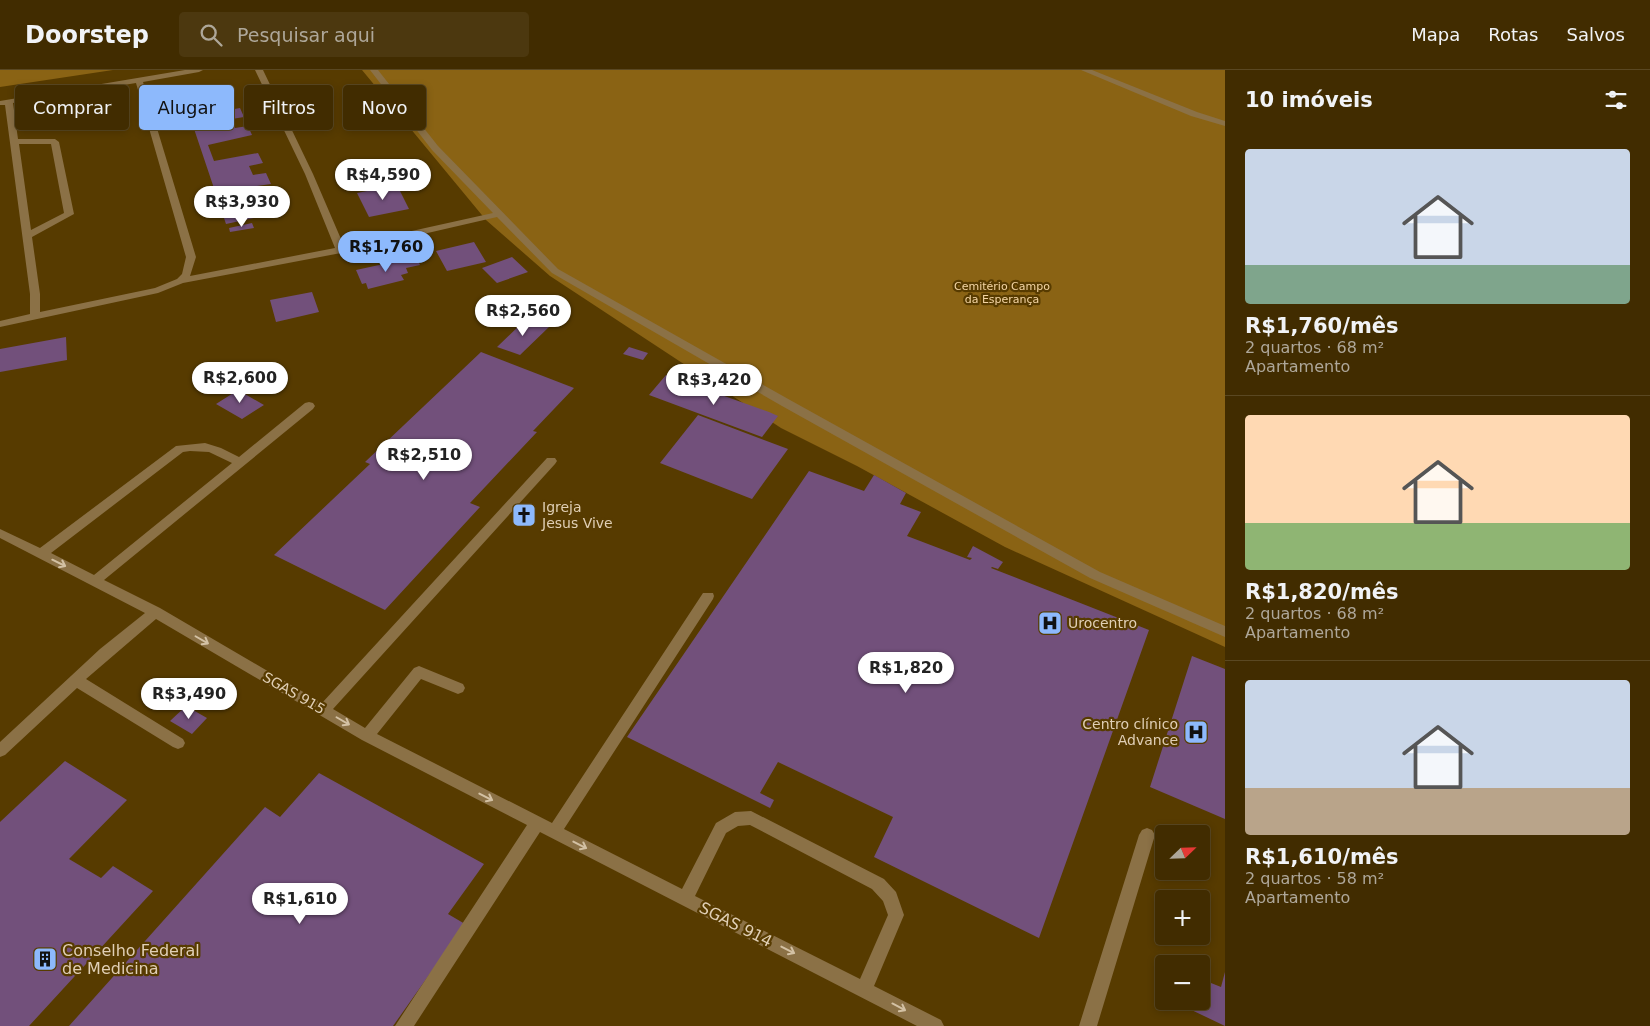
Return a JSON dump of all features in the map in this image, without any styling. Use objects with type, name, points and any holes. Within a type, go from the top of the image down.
[{"type":"lane","points":[[35,316],[35,294],[14,141],[5,102],[199,70]]},
{"type":"lane","points":[[259,70],[309,174],[341,250]]},
{"type":"lane","points":[[374,70],[435,148],[555,271],[794,408],[1095,575],[1225,632]]},
{"type":"lane","points":[[1085,70],[1194,114],[1225,124]]},
{"type":"lane","points":[[140,80],[191,257],[188,270],[180,281]]},
{"type":"lane","points":[[14,141],[55,142],[70,214],[27,236]]},
{"type":"lane","points":[[0,324],[158,290],[180,281],[341,250],[500,214]]},
{"type":"lane","points":[[95,581],[309,406]]},
{"type":"lane","points":[[40,554],[180,449],[199,446],[214,448],[239,462]]},
{"type":"lane","points":[[324,710],[551,461]]},
{"type":"lane","name":"SGAS 915","points":[[0,533],[156,612],[368,736],[536,824]]},
{"type":"lane","points":[[554,832],[708,596]]},
{"type":"lane","points":[[0,750],[105,653],[156,612]]},
{"type":"lane","points":[[368,736],[419,672],[458,688]]},
{"type":"lane","points":[[76,680],[178,744]]},
{"type":"lane","points":[[686,898],[721,828],[735,819],[751,818],[878,884],[890,897],[896,915],[864,989]]},
{"type":"lane","points":[[404,1026],[536,824]]},
{"type":"lane","name":"SGAS 914","points":[[536,824],[686,898],[935,1026]]},
{"type":"lane","points":[[1088,1026],[1147,835]]},
{"type":"green space","points":[[0,70],[113,70],[0,87]]},
{"type":"green space","name":"Cemitério Campo da Esperança","points":[[362,70],[1225,70],[1225,647],[1005,547],[857,466],[781,428],[550,276],[486,220],[412,130],[426,130],[426,85],[374,85]]},
{"type":"building","points":[[240,108],[244,117],[234,119],[234,109]]},
{"type":"building","points":[[234,125],[235,128],[244,127],[244,130],[250,130],[252,135],[208,145],[214,161],[258,153],[263,163],[249,166],[253,175],[266,173],[271,184],[257,186],[261,195],[274,193],[282,212],[226,224],[194,130],[234,130]]},
{"type":"building","points":[[397,185],[409,209],[369,217],[357,193]]},
{"type":"building","points":[[252,223],[254,228],[230,232],[229,228]]},
{"type":"building","points":[[474,242],[486,262],[447,271],[436,251]]},
{"type":"building","points":[[416,257],[420,265],[406,268],[408,273],[401,275],[404,280],[368,289],[366,283],[362,284],[356,270]]},
{"type":"building","points":[[512,257],[528,272],[497,283],[482,268]]},
{"type":"building","points":[[312,292],[319,312],[276,322],[270,300]]},
{"type":"building","points":[[526,319],[549,327],[520,355],[497,347]]},
{"type":"building","points":[[66,337],[67,360],[0,372],[0,349]]},
{"type":"building","points":[[629,347],[648,353],[643,360],[623,354]]},
{"type":"building","points":[[481,352],[574,388],[533,431],[537,432],[470,503],[480,507],[385,610],[274,555],[370,464],[365,462]]},
{"type":"building","points":[[666,375],[778,416],[762,437],[649,395]]},
{"type":"building","points":[[238,390],[264,405],[242,419],[216,404]]},
{"type":"building","points":[[698,415],[788,449],[752,499],[660,463]]},
{"type":"building","points":[[809,471],[864,491],[874,475],[906,493],[900,504],[921,512],[907,536],[970,560],[972,558],[967,557],[973,546],[1003,562],[998,569],[991,568],[1149,630],[1039,938],[874,857],[893,817],[778,762],[760,793],[774,800],[770,808],[627,737]]},
{"type":"building","name":"Centro clínico Advance","points":[[1192,656],[1225,669],[1225,819],[1150,787]]},
{"type":"building","points":[[186,706],[207,718],[192,734],[170,721]]},
{"type":"building","name":"Conselho Federal de Medicina","points":[[65,761],[127,800],[69,859],[101,878],[113,866],[153,891],[29,1026],[0,1026],[0,822]]},
{"type":"building","points":[[319,773],[484,864],[448,914],[465,924],[393,1026],[69,1026],[265,807],[280,817]]},
{"type":"building","points":[[1225,972],[1225,1026],[1191,1010],[1210,1010],[1210,983],[1221,987]]},
{"type":"place","name":"Igreja Jesus Vive","points":[[524,515]]},
{"type":"place","name":"Urocentro","points":[[1050,623]]},
{"type":"place","name":"Centro clínico Advance","points":[[1196,732]]},
{"type":"place","name":"Conselho Federal de Medicina","points":[[45,959]]}]
